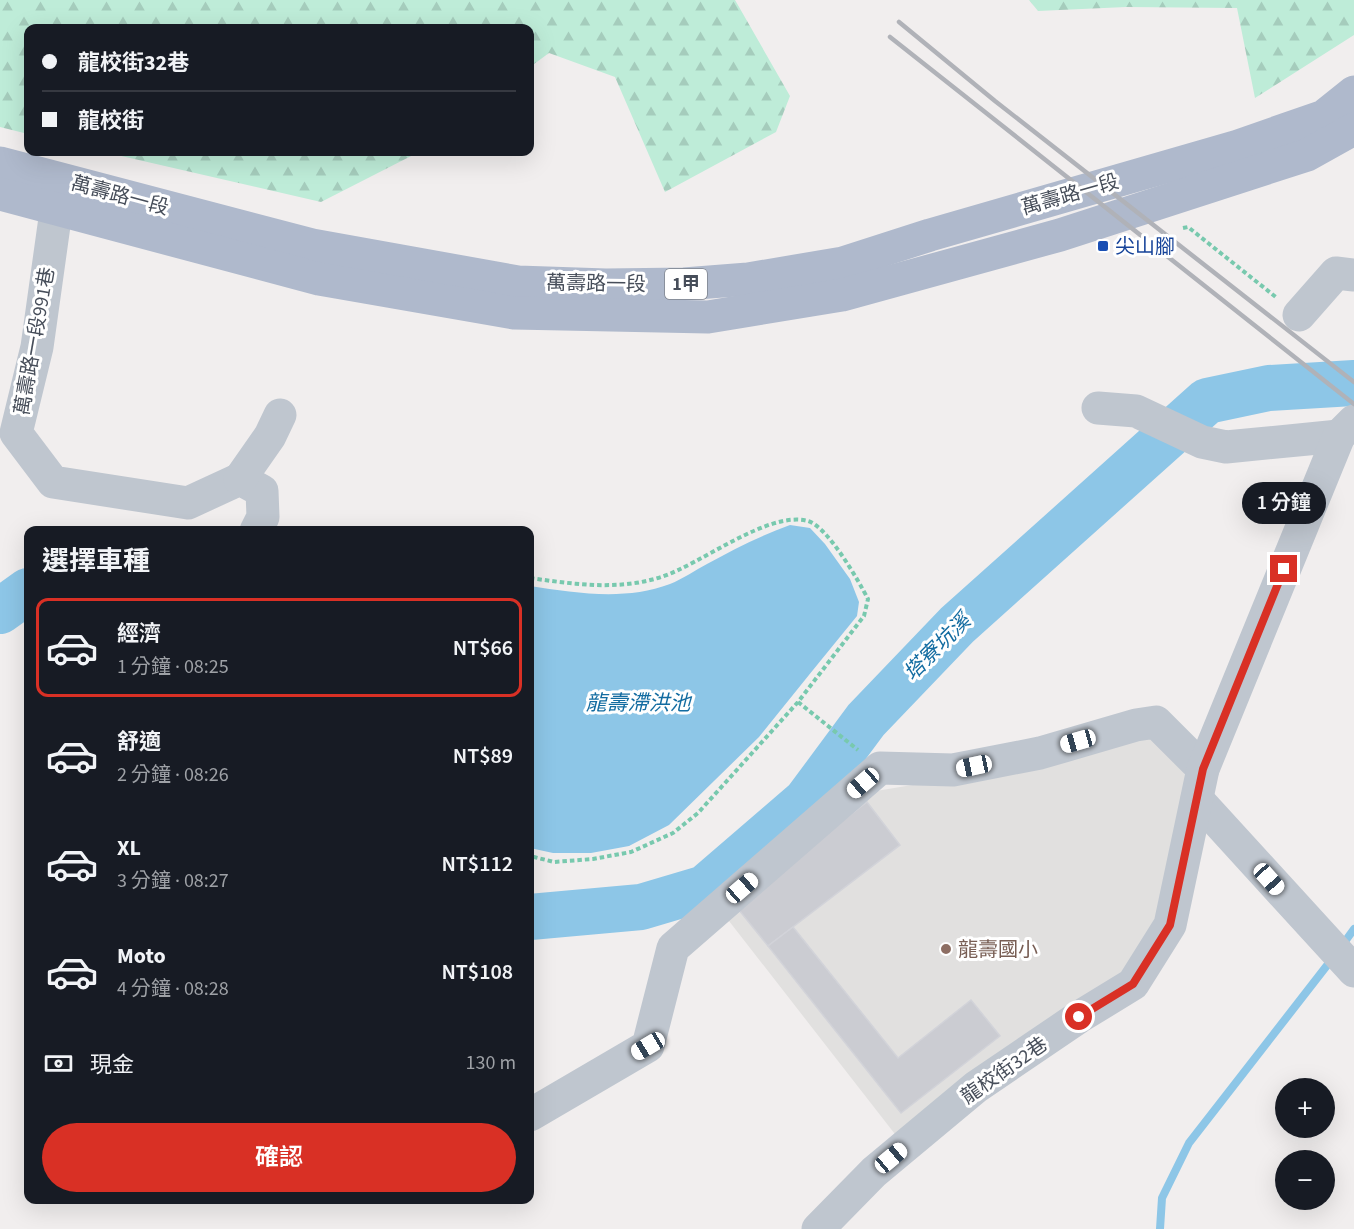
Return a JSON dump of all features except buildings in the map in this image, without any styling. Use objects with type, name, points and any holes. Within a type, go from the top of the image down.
[{"type":"main road","name":"萬壽路一段","points":[[0,194],[62,196],[312,245],[518,282],[606,285],[748,279],[843,263],[930,235],[1238,146],[1323,116],[1354,92]]},
{"type":"main road","name":"萬壽路一段","points":[[0,163],[62,196],[319,279],[514,313],[708,317],[842,295],[1060,235],[1307,155],[1354,129]]},
{"type":"street","name":"萬壽路一段991巷","points":[[62,196],[37,347],[16,433],[53,482],[188,503],[240,479]]},
{"type":"street","points":[[1299,315],[1336,273],[1354,275]]},
{"type":"street","points":[[1098,408],[1137,411],[1202,442],[1226,447],[1347,428]]},
{"type":"street","points":[[258,526],[263,517],[262,491],[240,479],[270,436],[280,415]]},
{"type":"street","name":"龍校街32巷","points":[[818,1229],[874,1172],[976,1087],[1079,1017],[1133,984],[1170,925],[1200,784],[1347,428]]},
{"type":"street","points":[[534,1113],[648,1046],[673,948],[880,768],[953,770],[1040,753],[1136,725],[1156,722],[1200,784],[1354,971]]},
{"type":"path","points":[[1176,229],[1188,227],[1299,315]]},
{"type":"path","points":[[534,579],[578,585],[634,584],[663,577],[755,530],[788,519],[809,521],[830,539],[868,599],[864,616],[798,702],[698,813],[673,833],[631,852],[593,859],[554,862],[534,857]]},
{"type":"path","points":[[798,702],[880,768]]},
{"type":"shaded area","name":"龍壽國小","points":[[1152,734],[1180,763],[1188,782],[1164,918],[1117,980],[898,1138],[722,912],[876,791],[1027,766]]},
{"type":"green space","points":[[0,0],[735,0],[790,96],[776,132],[665,192],[615,77],[549,53],[534,64],[534,24],[24,24],[24,133],[0,127]]},
{"type":"green space","points":[[1029,0],[1354,0],[1354,35],[1255,98],[1237,8],[1126,7],[1038,11]]},
{"type":"green space","points":[[121,156],[411,156],[321,202]]},
{"type":"water","name":"龍壽滯洪池","points":[[790,525],[810,528],[825,544],[850,579],[859,602],[857,616],[759,737],[669,825],[629,846],[591,853],[553,853],[534,849],[534,587],[600,594],[653,589],[675,582]]},
{"type":"waterway","name":"塔寮坑溪","points":[[534,917],[641,907],[705,888],[806,801],[866,720],[957,625],[1207,401],[1269,388],[1354,383]]},
{"type":"waterway","name":"塔寮坑溪","points":[[0,611],[24,594]]},
{"type":"waterway","points":[[1341,947],[1354,929]]},
{"type":"waterway","points":[[1160,1229],[1162,1198],[1189,1143],[1332,959]]},
{"type":"railway","points":[[899,22],[995,101],[1354,382]]},
{"type":"railway","points":[[890,37],[1354,404]]},
{"type":"place","name":"尖山腳","points":[[1103,246]]},
{"type":"place","name":"龍壽國小","points":[[946,949]]},
{"type":"route","points":[[1079,1017],[1133,984],[1170,925],[1203,769],[1284,569]]}]
